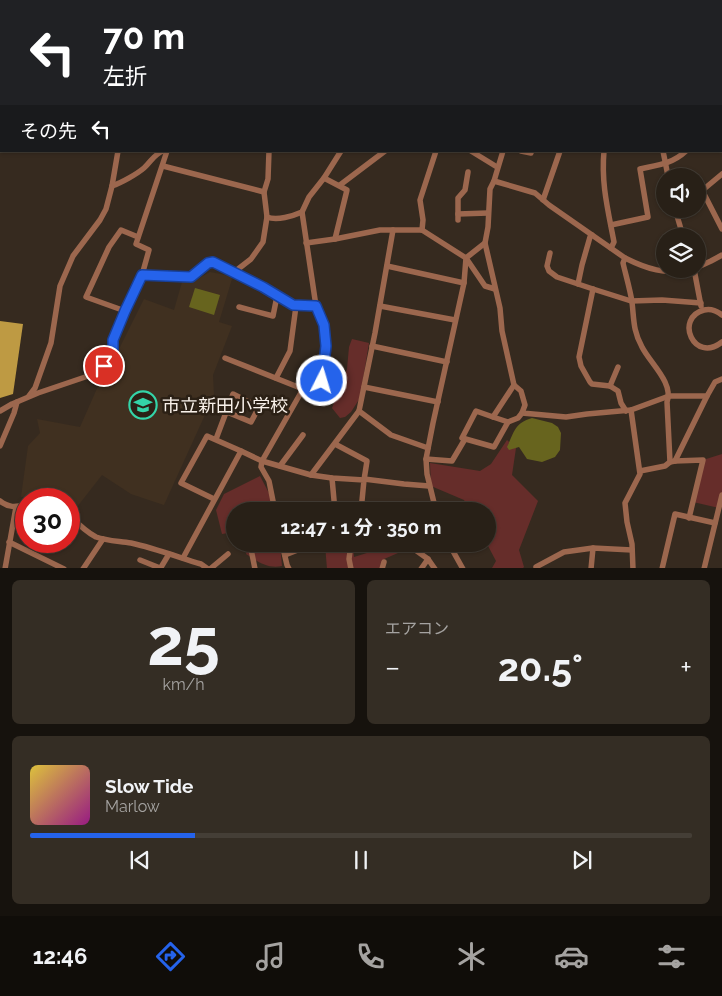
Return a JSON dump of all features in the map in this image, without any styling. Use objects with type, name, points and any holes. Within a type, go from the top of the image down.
[{"type":"street","points":[[28,397],[35,388],[50,343],[60,286],[73,256],[106,209],[118,152]]},
{"type":"street","points":[[112,186],[140,171],[160,152]]},
{"type":"street","points":[[0,411],[28,397],[78,378],[97,373],[113,354],[113,340],[142,275],[149,250],[136,244],[167,152]]},
{"type":"street","points":[[233,273],[251,260],[263,242],[267,217],[264,192],[268,178],[269,152]]},
{"type":"street","points":[[225,358],[303,389],[320,392],[326,346],[324,325],[316,306],[302,212],[309,197],[324,178],[339,152]]},
{"type":"street","points":[[340,185],[384,152]]},
{"type":"street","points":[[422,230],[423,220],[420,200],[436,152]]},
{"type":"street","points":[[472,152],[497,168]]},
{"type":"street","points":[[464,439],[494,447],[508,422],[518,418],[525,405],[521,391],[514,385],[502,331],[500,308],[485,243],[488,227],[490,189],[503,152]]},
{"type":"street","points":[[543,200],[560,152]]},
{"type":"street","points":[[604,152],[603,177],[606,205],[614,242],[611,248]]},
{"type":"street","points":[[663,152],[666,168]]},
{"type":"street","points":[[611,225],[648,217],[640,169],[665,164],[678,158],[685,152]]},
{"type":"street","points":[[163,166],[264,192]]},
{"type":"street","points":[[468,172],[465,190],[458,198],[458,217],[488,213]]},
{"type":"street","points":[[706,187],[722,174]]},
{"type":"street","points":[[324,178],[347,190],[335,240]]},
{"type":"street","points":[[494,181],[535,193],[625,258],[638,265],[656,270]]},
{"type":"street","points":[[706,202],[722,228]]},
{"type":"street","points":[[267,217],[272,219],[302,212]]},
{"type":"street","points":[[125,311],[86,297],[109,247],[121,230],[138,237]]},
{"type":"street","points":[[306,243],[335,240],[380,230],[422,230],[466,258],[486,286],[495,289]]},
{"type":"street","points":[[311,475],[359,411],[393,230]]},
{"type":"street","points":[[578,284],[592,235]]},
{"type":"street","points":[[433,502],[426,474],[428,448],[464,282],[466,258],[485,243]]},
{"type":"street","points":[[550,253],[547,266],[549,271],[557,277],[592,289],[632,300],[701,303]]},
{"type":"street","points":[[706,264],[722,255]]},
{"type":"street","points":[[625,258],[623,264],[632,300],[637,338],[666,383],[669,396],[667,402],[672,462]]},
{"type":"street","points":[[142,275],[191,277],[208,263],[213,262],[296,306],[316,306]]},
{"type":"street","points":[[387,266],[464,282]]},
{"type":"street","points":[[694,278],[702,310]]},
{"type":"street","points":[[592,289],[579,360],[590,382],[592,384],[610,386],[618,391],[622,403],[628,410],[640,471],[625,503],[634,568]]},
{"type":"street","points":[[239,307],[273,316],[277,296]]},
{"type":"street","points":[[276,378],[290,351],[296,306]]},
{"type":"street","points":[[380,306],[455,320]]},
{"type":"street","points":[[722,315],[714,310],[702,310],[692,318],[689,329],[693,341],[704,348],[710,348],[722,343]]},
{"type":"street","points":[[372,346],[447,362]]},
{"type":"street","points":[[610,386],[618,367]]},
{"type":"street","points":[[672,462],[706,396],[715,382],[722,379]]},
{"type":"street","points":[[493,417],[514,385]]},
{"type":"street","points":[[364,387],[438,402]]},
{"type":"street","points":[[273,502],[269,481],[261,468],[262,461],[303,389]]},
{"type":"street","points":[[216,440],[233,394],[259,407],[251,422],[227,412]]},
{"type":"street","points":[[522,413],[566,418],[628,410],[669,396],[706,396]]},
{"type":"street","points":[[0,446],[17,402]]},
{"type":"street","points":[[359,411],[391,434],[428,448]]},
{"type":"street","points":[[426,459],[452,461],[476,411],[508,422]]},
{"type":"street","points":[[280,466],[303,435]]},
{"type":"street","points":[[214,499],[181,483],[207,436],[262,461],[311,475],[429,486]]},
{"type":"street","points":[[335,444],[367,461],[362,502]]},
{"type":"street","points":[[183,558],[241,451]]},
{"type":"street","points":[[640,471],[665,466],[672,462],[703,460],[689,518]]},
{"type":"street","points":[[332,478],[334,502]]},
{"type":"street","points":[[704,568],[722,495]]},
{"type":"street","points":[[0,500],[5,505],[15,507]]},
{"type":"street","points":[[5,568],[15,512]]},
{"type":"street","points":[[662,568],[675,514],[714,523]]},
{"type":"street","points":[[80,525],[86,531],[103,539],[130,543],[202,564],[207,568],[228,554]]},
{"type":"street","points":[[83,568],[103,539]]},
{"type":"street","points":[[9,542],[64,568]]},
{"type":"street","points":[[537,568],[564,552],[593,548],[632,550]]},
{"type":"street","points":[[591,568],[593,548]]},
{"type":"street","points":[[252,552],[255,568]]},
{"type":"street","points":[[284,552],[289,568]]},
{"type":"street","points":[[285,555],[293,552]]},
{"type":"street","points":[[350,552],[351,568]]},
{"type":"street","points":[[419,552],[428,558],[435,568]]},
{"type":"street","points":[[454,552],[463,568]]},
{"type":"street","points":[[140,560],[160,568],[169,554]]},
{"type":"street","points":[[422,568],[428,558]]},
{"type":"shaded area","points":[[210,272],[231,276],[232,279],[219,322],[232,326],[213,375],[214,395],[164,505],[131,494],[102,475],[80,503],[80,488],[22,488],[28,446],[40,433],[37,419],[80,427],[99,384],[110,367],[144,299],[174,310],[182,282],[192,282]]},
{"type":"shaded area","points":[[195,288],[220,295],[214,315],[189,307]]},
{"type":"shaded area","points":[[352,339],[369,343],[360,398],[351,412],[345,417],[340,418],[332,408],[347,369],[349,347]]},
{"type":"shaded area","points":[[532,418],[552,423],[558,427],[561,433],[560,450],[555,457],[542,462],[527,459],[519,447],[509,450],[507,447],[518,426]]},
{"type":"shaded area","points":[[507,440],[516,448],[512,475],[538,501],[519,550],[523,568],[492,568],[496,561],[491,552],[496,552],[496,502],[465,502],[431,486],[430,463],[480,471],[491,464]]},
{"type":"shaded area","points":[[722,454],[722,495],[719,508],[693,502],[703,460]]},
{"type":"shaded area","points":[[260,476],[272,502],[226,502],[226,533],[222,534],[216,510],[224,494]]},
{"type":"shaded area","points":[[247,552],[281,552],[282,566],[268,566],[246,554]]},
{"type":"shaded area","points":[[326,552],[354,552],[354,557],[370,552],[400,552],[384,559],[380,568],[327,568]]},
{"type":"building","points":[[0,321],[23,324],[13,394],[0,398]]},
{"type":"place","name":"市立新田小学校","points":[[143,405]]},
{"type":"route","points":[[104,366],[113,354],[113,340],[142,275],[191,277],[208,263],[213,262],[263,287],[293,305],[316,306],[324,325],[326,346],[322,381]]}]
